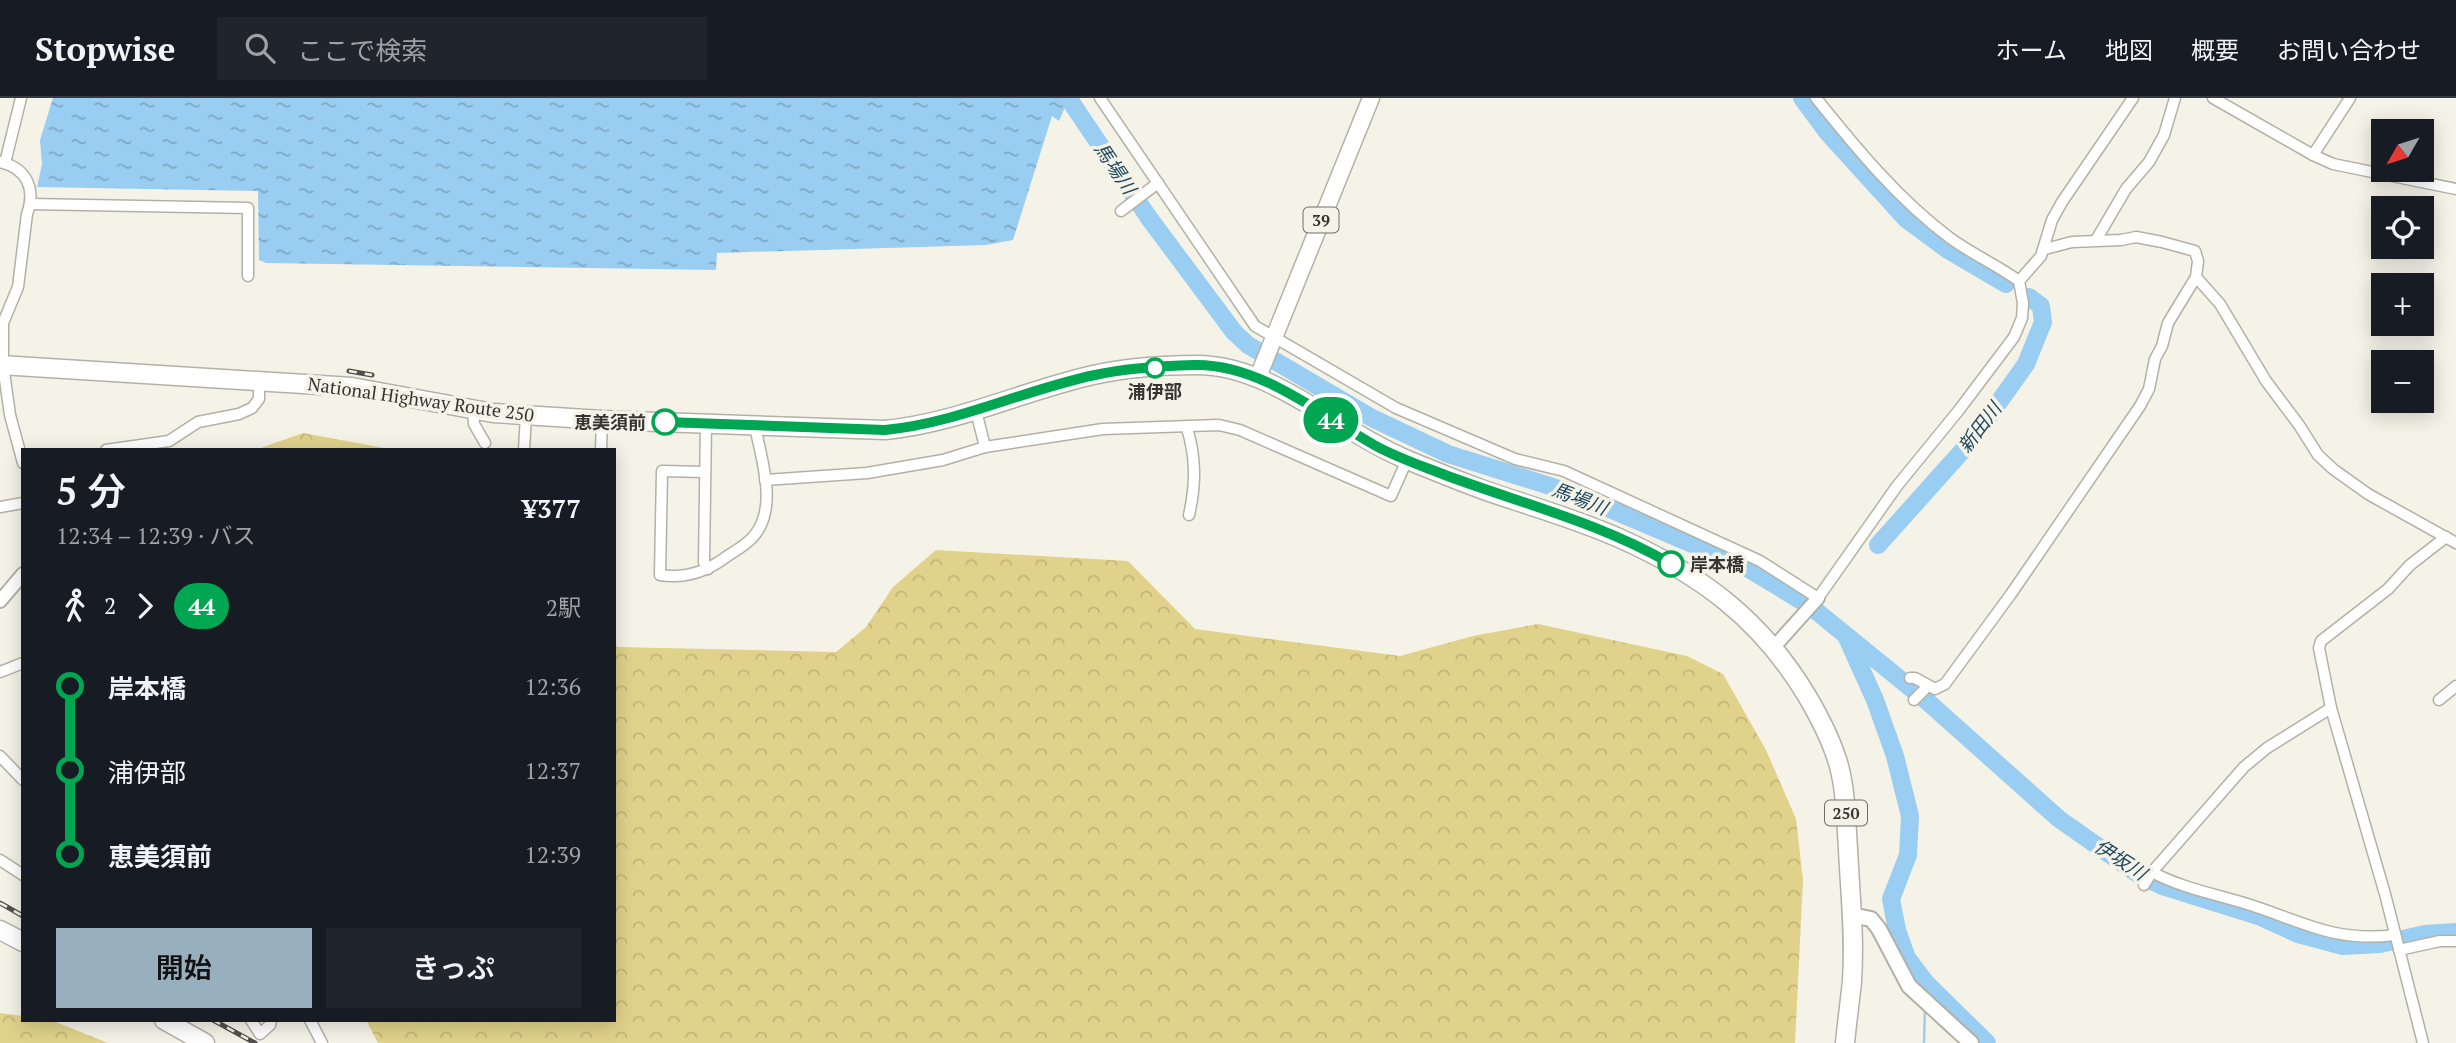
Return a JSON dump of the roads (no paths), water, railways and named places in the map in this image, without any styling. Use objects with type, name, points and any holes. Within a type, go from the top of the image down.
[{"type":"highway","name":"National Highway Route 250","points":[[1,365],[352,387],[473,410],[526,415],[885,430],[918,427],[1097,374],[1195,365],[1260,373],[1379,448],[1496,494],[1584,523],[1660,557],[1703,582],[1726,600],[1774,648],[1795,677],[1821,722],[1839,767],[1844,790],[1852,979],[1845,1043]]},
{"type":"highway","points":[[0,930],[21,941]]},
{"type":"highway","points":[[168,1022],[205,1043]]},
{"type":"main road","name":"39","points":[[1260,373],[1371,98]]},
{"type":"main road","points":[[1851,915],[1871,919],[1879,929],[1901,973],[1927,1004],[1970,1043]]},
{"type":"street","points":[[21,98],[2,162],[18,168],[25,176],[30,204],[18,287],[3,314],[1,365],[4,405],[21,457]]},
{"type":"street","points":[[1100,98],[1255,326],[1273,339],[1396,408],[1514,459],[1564,471],[1760,561],[1817,600]]},
{"type":"street","points":[[1774,648],[1817,600],[1897,486],[2014,337],[2022,318],[2023,303],[2019,281],[1952,239],[1934,224],[1884,178],[1816,98]]},
{"type":"street","points":[[2019,281],[2041,256],[2046,237],[2062,202],[2133,98]]},
{"type":"street","points":[[2096,240],[2126,189],[2149,162],[2164,135],[2175,98]]},
{"type":"street","points":[[2213,98],[2333,164],[2456,189]]},
{"type":"street","points":[[2313,155],[2350,98]]},
{"type":"street","points":[[1121,211],[1156,184]]},
{"type":"street","points":[[30,204],[248,208],[248,276]]},
{"type":"street","points":[[1910,678],[1935,689],[1945,684],[2011,594],[2140,406],[2149,389],[2155,359],[2162,346],[2168,323],[2196,277],[2198,261],[2194,251],[2136,237],[2072,242],[2045,249]]},
{"type":"street","points":[[2196,277],[2220,304],[2266,381],[2318,455],[2368,494],[2456,543]]},
{"type":"street","points":[[120,448],[169,441],[198,422],[239,414],[252,408],[259,399],[259,380]]},
{"type":"street","points":[[473,410],[474,424],[485,443]]},
{"type":"street","points":[[976,411],[985,447]]},
{"type":"street","points":[[524,448],[526,415]]},
{"type":"street","points":[[601,448],[602,420]]},
{"type":"street","points":[[706,423],[704,562],[708,569]]},
{"type":"street","points":[[765,480],[867,473],[943,460],[985,447],[1103,429],[1219,425],[1240,430],[1391,496],[1407,460]]},
{"type":"street","points":[[704,472],[662,471],[660,575],[690,576],[708,569],[752,537],[763,520],[766,510],[765,480],[755,426]]},
{"type":"street","points":[[1187,428],[1196,472],[1189,515]]},
{"type":"street","points":[[0,507],[21,503]]},
{"type":"street","points":[[2423,1043],[2332,708],[2319,648],[2320,641],[2388,589],[2410,565],[2446,537]]},
{"type":"street","points":[[0,601],[21,576]]},
{"type":"street","points":[[0,672],[21,664]]},
{"type":"street","points":[[2439,700],[2456,685]]},
{"type":"street","points":[[2332,708],[2267,748],[2244,767],[2147,879],[2178,883],[2338,935],[2397,942],[2456,941]]},
{"type":"street","points":[[0,756],[21,778]]},
{"type":"street","points":[[0,860],[21,874]]},
{"type":"street","points":[[252,1022],[260,1034],[271,1022]]},
{"type":"street","points":[[311,1022],[322,1043]]},
{"type":"water","points":[[53,98],[1069,98],[1059,121],[1052,116],[1013,240],[986,245],[717,253],[716,270],[266,263],[259,260],[258,191],[37,187],[42,164],[40,140]]},
{"type":"waterway","name":"新田川","points":[[1802,98],[1827,132],[1906,219],[1948,250],[2006,284]]},
{"type":"waterway","name":"馬場川","points":[[1069,99],[1149,218],[1234,332],[1248,345],[1372,418],[1448,454],[1572,493],[1744,566],[1810,606],[1928,702],[2059,819],[2139,875],[2162,886],[2261,917],[2298,934],[2343,946],[2380,944],[2425,934],[2456,932]]},
{"type":"waterway","name":"新田川","points":[[1878,545],[1972,440],[2026,364],[2043,322],[2041,306],[2029,297]]},
{"type":"waterway","name":"馬場川","points":[[1848,640],[1875,700],[1895,756],[1910,816],[1908,855],[1891,899],[1897,930],[1907,958],[1926,983],[1987,1043]]},
{"type":"waterway","points":[[1925,994],[1926,983]]},
{"type":"waterway","points":[[1924,1043],[1925,1008]]},
{"type":"railway","points":[[349,371],[372,375]]},
{"type":"railway","points":[[0,903],[21,915]]},
{"type":"railway","points":[[217,1022],[255,1043]]},
{"type":"place","name":"浦伊部","points":[[1155,368]]},
{"type":"place","name":"恵美須前","points":[[665,422]]},
{"type":"place","name":"岸本橋","points":[[1671,564]]},
{"type":"water label","name":"伊坂川","points":[[2121,859]]}]
